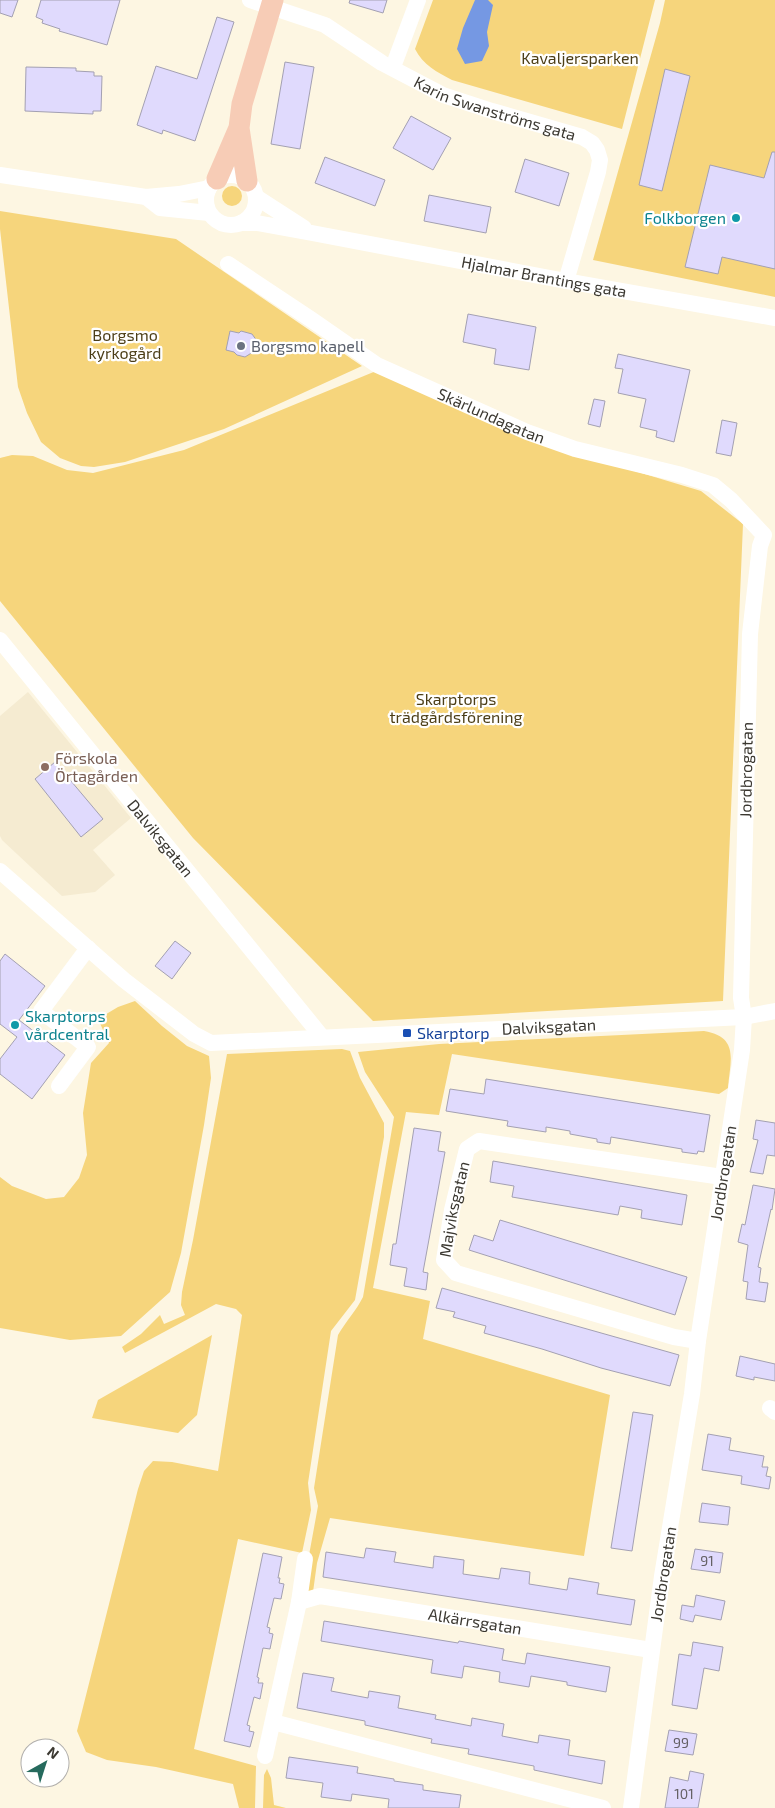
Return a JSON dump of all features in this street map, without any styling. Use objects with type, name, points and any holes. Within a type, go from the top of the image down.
[{"type":"main road","points":[[213,184],[239,128],[242,104],[272,4]]},
{"type":"main road","points":[[239,128],[252,189]]},
{"type":"street","name":"Karin Swanströms gata","points":[[250,0],[272,4],[325,25],[368,54],[443,95],[568,132],[592,142],[600,160],[598,172],[566,282]]},
{"type":"street","points":[[393,68],[418,0]]},
{"type":"street","name":"Hjalmar Brantings gata","points":[[0,175],[146,197],[179,194],[213,184],[223,176],[236,176],[252,189],[264,204],[312,233]]},
{"type":"street","points":[[209,213],[206,205],[206,196],[213,184]]},
{"type":"street","points":[[241,224],[253,213],[252,189]]},
{"type":"street","name":"Hjalmar Brantings gata","points":[[146,197],[160,208],[209,213],[215,220],[232,226],[257,223],[566,282],[775,318]]},
{"type":"street","name":"Skärlundagatan","points":[[228,264],[377,365],[526,432],[575,449],[682,475],[713,485],[731,500],[764,535]]},
{"type":"street","name":"Jordbrogatan","points":[[631,1808],[651,1650],[692,1394],[698,1341],[742,1050],[744,1017],[740,998],[750,634],[760,546],[764,535]]},
{"type":"street","name":"Dalviksgatan","points":[[0,640],[322,1037]]},
{"type":"street","name":"Dalviksgatan","points":[[0,871],[124,980],[186,1028],[211,1043],[744,1017],[775,1011]]},
{"type":"street","points":[[59,1086],[88,1047],[42,1011],[88,948]]},
{"type":"street","name":"Majviksgatan","points":[[698,1341],[674,1337],[456,1273],[444,1260],[452,1210],[467,1148],[479,1141],[722,1177]]},
{"type":"street","points":[[265,1756],[299,1602],[305,1559]]},
{"type":"street","name":"Alkärrsgatan","points":[[299,1602],[320,1596],[651,1650]]},
{"type":"street","points":[[273,1722],[603,1808]]},
{"type":"shaded area","name":"Förskola Örtagården","points":[[28,692],[131,818],[93,850],[115,875],[95,892],[62,896],[0,836],[0,716]]},
{"type":"green space","name":"Kavaljersparken","points":[[433,0],[655,0],[622,129],[452,80],[436,71],[426,64],[415,49]]},
{"type":"green space","points":[[665,0],[775,0],[775,297],[593,260]]},
{"type":"green space","points":[[228,186],[236,186],[242,192],[242,200],[236,206],[228,206],[222,200],[222,192]]},
{"type":"green space","name":"Borgsmo kyrkogård","points":[[0,211],[176,239],[362,366],[224,429],[125,462],[94,467],[81,466],[60,458],[41,442],[27,413],[18,387],[0,229]]},
{"type":"green space","name":"Skarptorps trädgårdsförening","points":[[376,371],[525,438],[701,491],[743,524],[723,1001],[373,1021],[193,838],[0,601],[0,458],[12,455],[33,456],[67,470],[93,473],[184,450]]},
{"type":"green space","points":[[135,1001],[187,1046],[209,1056],[211,1078],[204,1125],[181,1253],[170,1292],[121,1336],[70,1340],[0,1328],[0,1177],[12,1186],[46,1199],[64,1197],[79,1178],[87,1155],[83,1113],[91,1063],[109,1043],[98,1019],[118,1007]]},
{"type":"green space","points":[[704,1031],[715,1034],[723,1039],[728,1045],[730,1052],[728,1088],[719,1094],[452,1054],[439,1115],[406,1112],[373,1288],[430,1301],[423,1339],[610,1395],[584,1556],[330,1518],[317,1563],[313,1592],[308,1592],[303,1588],[318,1506],[314,1488],[338,1335],[363,1297],[394,1117],[365,1072],[358,1052],[439,1044]]},
{"type":"green space","points":[[342,1049],[350,1051],[360,1078],[384,1123],[384,1137],[355,1300],[331,1331],[308,1483],[311,1510],[302,1553],[238,1539],[194,1749],[256,1766],[255,1808],[239,1808],[233,1784],[156,1767],[107,1760],[86,1752],[77,1731],[144,1471],[153,1461],[172,1462],[218,1471],[242,1315],[236,1309],[216,1304],[125,1353],[122,1347],[141,1334],[160,1315],[164,1324],[185,1315],[181,1305],[182,1292],[227,1054]]},
{"type":"green space","points":[[212,1335],[197,1415],[178,1433],[92,1418],[98,1400]]},
{"type":"green space","points":[[267,1769],[271,1778],[274,1805],[286,1808],[263,1808],[264,1775]]},
{"type":"water","points":[[475,0],[488,0],[493,5],[487,32],[489,46],[482,61],[465,64],[457,49],[463,28]]},
{"type":"building","points":[[0,0],[18,0],[12,17],[0,13]]},
{"type":"building","points":[[41,0],[120,0],[107,45],[59,31],[60,29],[42,23],[43,20],[36,17]]},
{"type":"building","points":[[350,0],[387,0],[383,13],[349,3]]},
{"type":"building","points":[[217,17],[234,22],[195,141],[163,130],[162,134],[137,125],[156,66],[197,79]]},
{"type":"building","points":[[285,62],[314,67],[300,149],[271,144]]},
{"type":"building","points":[[26,67],[76,68],[76,71],[94,72],[94,76],[102,76],[101,111],[93,111],[93,114],[25,111]]},
{"type":"building","points":[[665,69],[690,76],[662,191],[639,185]]},
{"type":"building","points":[[411,116],[451,138],[433,170],[393,148]]},
{"type":"building","name":"Folkborgen","points":[[772,152],[775,152],[775,269],[722,257],[718,274],[685,267],[710,165],[764,178]]},
{"type":"building","points":[[325,157],[385,180],[375,206],[315,183]]},
{"type":"building","points":[[525,159],[569,173],[559,206],[515,192]]},
{"type":"building","points":[[429,195],[491,207],[486,233],[424,221]]},
{"type":"building","points":[[468,314],[536,327],[529,370],[494,364],[496,349],[463,342]]},
{"type":"building","name":"Borgsmo kapell","points":[[230,331],[252,334],[257,341],[253,352],[245,357],[226,350]]},
{"type":"building","points":[[618,354],[690,370],[674,442],[656,437],[657,431],[640,427],[646,399],[618,393],[623,369],[615,368]]},
{"type":"building","points":[[594,399],[605,401],[600,427],[588,424]]},
{"type":"building","points":[[722,420],[737,423],[731,456],[716,453]]},
{"type":"building","points":[[55,762],[103,819],[81,837],[35,779]]},
{"type":"building","points":[[175,941],[191,953],[172,979],[155,966]]},
{"type":"building","name":"Skarptorps vårdcentral","points":[[5,954],[45,986],[19,1020],[65,1055],[32,1099],[0,1074],[0,1059],[17,1037],[0,1024],[0,961]]},
{"type":"building","points":[[486,1079],[710,1115],[704,1152],[698,1151],[697,1154],[682,1152],[682,1149],[611,1137],[610,1144],[597,1142],[597,1139],[570,1134],[570,1131],[546,1127],[546,1132],[507,1126],[508,1121],[446,1111],[450,1089],[484,1094]]},
{"type":"building","points":[[756,1120],[775,1123],[775,1156],[767,1155],[763,1174],[750,1172],[758,1140],[753,1139]]},
{"type":"building","points":[[414,1128],[441,1132],[438,1151],[445,1152],[423,1272],[428,1273],[426,1290],[404,1286],[407,1268],[390,1265],[393,1244],[396,1244]]},
{"type":"building","points":[[493,1161],[687,1195],[682,1225],[641,1218],[642,1210],[620,1206],[618,1215],[512,1197],[514,1186],[490,1182]]},
{"type":"building","points":[[753,1185],[775,1189],[772,1210],[758,1267],[761,1268],[759,1282],[768,1283],[765,1302],[746,1299],[748,1282],[743,1281],[748,1245],[738,1242],[742,1224],[745,1225]]},
{"type":"building","points":[[500,1220],[687,1277],[675,1315],[469,1250],[474,1235],[493,1241]]},
{"type":"building","points":[[442,1288],[679,1355],[670,1386],[601,1368],[484,1333],[486,1326],[453,1317],[455,1312],[436,1308]]},
{"type":"building","points":[[740,1356],[775,1364],[775,1381],[754,1377],[754,1380],[736,1376]]},
{"type":"building","points":[[633,1412],[653,1415],[632,1551],[611,1548]]},
{"type":"building","points":[[708,1434],[731,1438],[729,1450],[764,1456],[762,1467],[768,1467],[766,1476],[771,1477],[769,1489],[741,1484],[742,1476],[702,1470]]},
{"type":"building","points":[[702,1503],[730,1507],[728,1525],[699,1522]]},
{"type":"building","points":[[366,1548],[396,1552],[394,1562],[433,1568],[434,1556],[464,1560],[463,1574],[499,1579],[501,1568],[530,1572],[529,1584],[567,1590],[569,1578],[599,1583],[597,1594],[635,1600],[631,1625],[323,1577],[326,1552],[364,1558]]},
{"type":"building","points":[[695,1549],[723,1553],[720,1573],[691,1569]]},
{"type":"building","points":[[263,1553],[282,1557],[278,1578],[280,1578],[279,1583],[284,1584],[281,1599],[274,1598],[267,1627],[270,1628],[269,1633],[273,1634],[270,1649],[263,1648],[257,1677],[259,1678],[258,1683],[263,1683],[260,1699],[254,1697],[247,1725],[250,1726],[249,1731],[254,1732],[250,1747],[224,1741]]},
{"type":"building","points":[[696,1595],[725,1601],[721,1620],[695,1615],[693,1622],[680,1619],[682,1605],[694,1607]]},
{"type":"building","points":[[324,1621],[504,1649],[502,1660],[525,1664],[527,1653],[610,1667],[606,1692],[567,1685],[567,1682],[531,1676],[529,1687],[499,1682],[500,1672],[464,1666],[462,1678],[431,1673],[433,1660],[321,1641]]},
{"type":"building","points":[[693,1642],[723,1647],[719,1671],[704,1668],[697,1709],[672,1705],[679,1654],[691,1656]]},
{"type":"building","points":[[303,1673],[334,1678],[331,1691],[368,1698],[369,1691],[400,1696],[398,1708],[436,1715],[435,1719],[471,1726],[472,1718],[504,1724],[502,1736],[538,1743],[539,1735],[570,1740],[568,1755],[605,1761],[602,1784],[534,1770],[534,1766],[468,1754],[469,1749],[431,1743],[432,1739],[365,1725],[365,1721],[297,1708]]},
{"type":"building","points":[[669,1730],[697,1734],[693,1755],[665,1751]]},
{"type":"building","points":[[289,1757],[358,1767],[357,1773],[423,1785],[423,1790],[461,1795],[459,1808],[388,1808],[389,1799],[352,1794],[351,1801],[321,1797],[323,1783],[286,1778]]},
{"type":"building","points":[[690,1771],[704,1774],[698,1808],[665,1808],[670,1777],[688,1781]]},
{"type":"place","name":"Folkborgen","points":[[736,218]]},
{"type":"place","name":"Borgsmo kapell","points":[[241,346]]},
{"type":"place","name":"Förskola Örtagården","points":[[45,767]]},
{"type":"place","name":"Skarptorps vårdcentral","points":[[15,1025]]},
{"type":"place","name":"Skarptorp","points":[[407,1033]]}]
